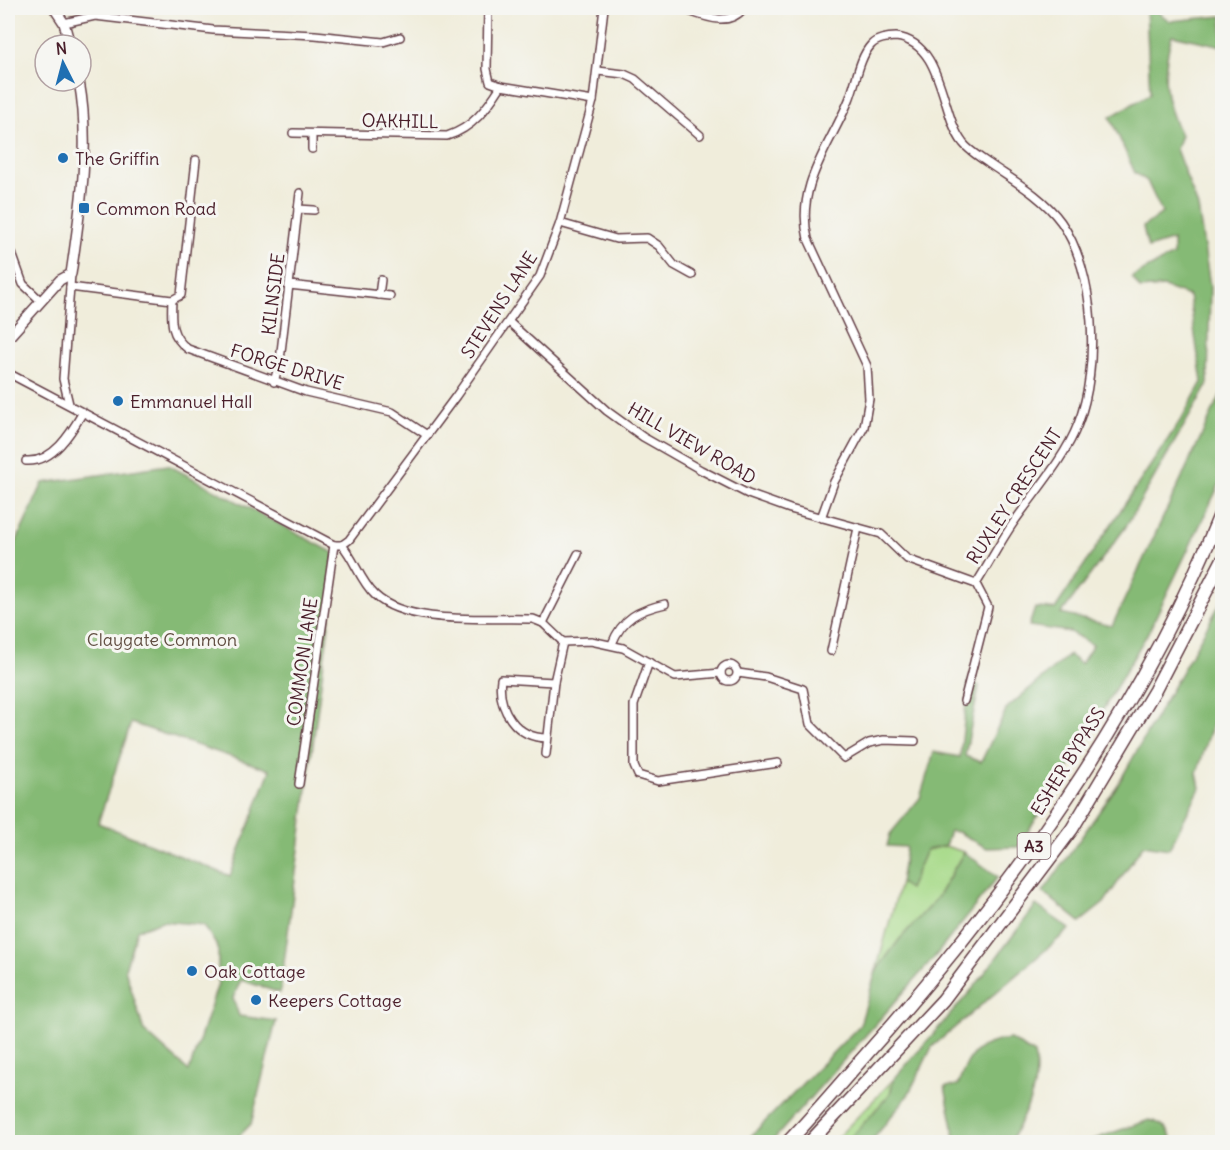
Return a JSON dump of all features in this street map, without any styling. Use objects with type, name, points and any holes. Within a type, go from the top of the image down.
[{"type":"highway","name":"ESHER BYPASS","points":[[788,1143],[926,987],[1058,814],[1142,676],[1208,546],[1222,510]]},
{"type":"highway","name":"ESHER BYPASS","points":[[810,1143],[943,1000],[1072,829],[1155,690],[1222,561]]},
{"type":"street","points":[[54,8],[64,23],[67,33]]},
{"type":"street","points":[[488,8],[488,79],[493,84],[593,100]]},
{"type":"street","name":"STEVENS LANE","points":[[338,545],[349,540],[509,322],[540,276],[560,223],[593,100],[604,8]]},
{"type":"street","points":[[680,8],[722,20],[731,18],[744,8]]},
{"type":"street","points":[[64,23],[95,16],[213,30],[383,42],[400,37]]},
{"type":"street","name":"RUXLEY CRESCENT","points":[[885,38],[898,38],[916,46],[929,58],[962,142],[1043,200],[1062,224],[1076,253],[1085,280],[1092,322],[1091,359],[1078,424],[976,584],[907,559],[882,534],[821,518],[834,482],[864,428],[869,399],[867,366],[808,239],[804,222],[806,201],[817,162],[849,101],[865,54],[872,43],[885,38]]},
{"type":"street","points":[[598,71],[624,74],[635,79],[700,135]]},
{"type":"street","name":"OAKHILL","points":[[293,133],[447,136],[466,129],[479,117],[501,86]]},
{"type":"street","points":[[69,404],[63,379],[71,274],[83,175],[84,119],[81,93]]},
{"type":"street","points":[[312,135],[312,149]]},
{"type":"street","points":[[70,286],[172,300],[181,296],[196,160]]},
{"type":"street","name":"KILNSIDE","points":[[274,382],[280,360],[300,193]]},
{"type":"street","points":[[298,209],[314,210]]},
{"type":"street","points":[[560,223],[616,240],[647,238],[659,246],[674,265],[692,275]]},
{"type":"street","points":[[8,242],[23,285],[41,301]]},
{"type":"street","points":[[8,338],[60,280],[71,274]]},
{"type":"street","points":[[379,295],[381,280]]},
{"type":"street","points":[[289,285],[390,296]]},
{"type":"street","name":"FORGE DRIVE","points":[[172,300],[171,327],[179,342],[200,354],[274,382],[392,412],[427,435]]},
{"type":"street","name":"HILL VIEW ROAD","points":[[509,322],[607,411],[643,436],[748,494],[821,518]]},
{"type":"street","points":[[8,373],[338,545],[369,589],[388,605],[421,614],[533,619],[543,623],[563,642],[591,641],[612,644],[675,677],[721,674],[727,666],[734,667],[738,673],[766,677],[803,689],[810,724],[844,758],[870,743],[884,740],[915,741]]},
{"type":"street","points":[[26,461],[38,462],[50,454],[72,430],[83,412]]},
{"type":"street","points":[[831,651],[858,528]]},
{"type":"street","name":"COMMON LANE","points":[[299,784],[338,545]]},
{"type":"street","points":[[543,623],[578,554]]},
{"type":"street","points":[[964,701],[988,607],[976,584]]},
{"type":"street","points":[[612,644],[616,633],[634,614],[665,604]]},
{"type":"street","points":[[546,754],[554,682],[563,642]]},
{"type":"street","points":[[649,662],[634,705],[634,766],[638,775],[658,781],[778,764]]},
{"type":"street","points":[[547,738],[528,736],[514,723],[508,715],[500,689],[501,680],[554,682]]},
{"type":"green space","points":[[1146,8],[1152,8],[1170,21],[1222,16],[1222,46],[1172,35],[1165,74],[1170,110],[1181,135],[1176,149],[1198,207],[1210,286],[1208,384],[1125,528],[1061,614],[1112,626],[1222,392],[1222,479],[1149,631],[1073,761],[1018,847],[987,848],[958,832],[950,831],[945,846],[926,850],[909,889],[900,883],[906,847],[887,846],[890,834],[920,798],[934,752],[960,757],[969,678],[979,686],[965,756],[981,762],[1007,708],[1069,655],[1081,664],[1093,645],[1070,632],[1029,626],[1035,608],[1055,609],[1182,418],[1202,382],[1189,296],[1164,287],[1140,289],[1132,277],[1173,255],[1173,240],[1148,248],[1143,227],[1162,213],[1147,181],[1135,173],[1110,117],[1150,94]]},
{"type":"green space","name":"Claygate Common","points":[[168,465],[336,554],[280,993],[241,980],[233,998],[239,1016],[276,1021],[251,1124],[233,1142],[8,1142],[8,560],[43,483]],"holes":[[[131,723],[270,770],[230,876],[98,823]],[[162,921],[204,925],[218,948],[218,984],[189,1071],[144,1031],[125,969],[137,930]]]},
{"type":"green space","points":[[1222,600],[1222,708],[1217,710],[1197,773],[1200,788],[1169,849],[1143,845],[1104,903],[1080,922],[1043,892],[1117,786]]},
{"type":"green space","points":[[945,846],[964,852],[937,898],[899,940],[876,971],[900,883],[909,889],[926,850]]},
{"type":"green space","points":[[964,852],[998,877],[933,959],[775,1138],[769,1142],[745,1142],[860,1025],[876,971],[899,940],[937,898]]},
{"type":"green space","points":[[1036,905],[1070,929],[932,1047],[908,1095],[871,1142],[847,1142],[890,1094],[894,1079],[975,986]]},
{"type":"green space","points":[[1010,1039],[1034,1054],[1036,1077],[1030,1099],[1010,1142],[956,1142],[945,1087],[958,1085],[970,1058],[981,1047]]},
{"type":"green space","points":[[894,1079],[890,1094],[847,1142],[833,1142]]},
{"type":"green space","points":[[1149,1120],[1165,1127],[1172,1142],[1086,1142]]},
{"type":"place","name":"The Griffin","points":[[63,158]]},
{"type":"place","name":"Common Road","points":[[84,208]]},
{"type":"place","name":"Emmanuel Hall","points":[[118,401]]},
{"type":"place","name":"Oak Cottage","points":[[192,971]]},
{"type":"place","name":"Keepers Cottage","points":[[256,1000]]}]
